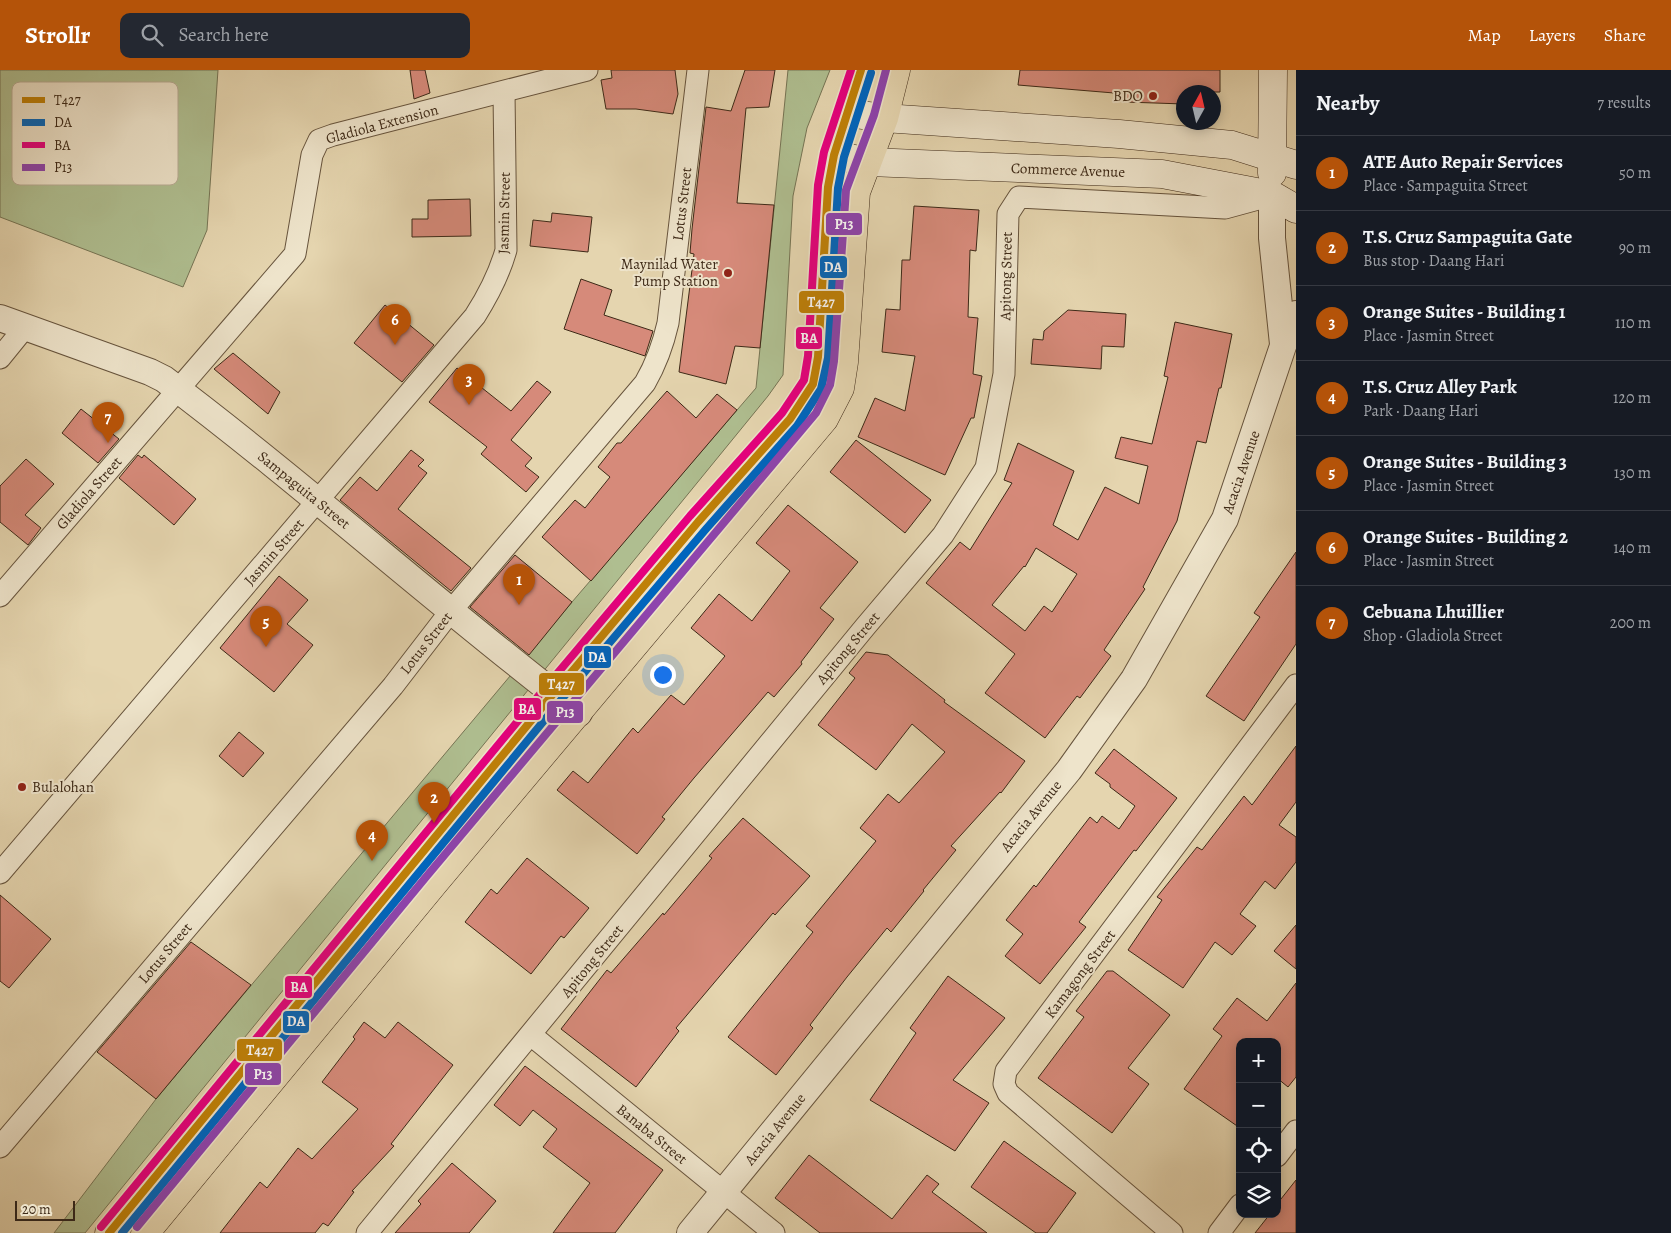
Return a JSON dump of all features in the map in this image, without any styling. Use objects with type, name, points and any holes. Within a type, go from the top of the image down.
[{"type":"main road","points":[[109,1233],[553,694],[698,522],[790,419],[813,384],[818,357],[828,187],[834,155],[861,70]]},
{"type":"main road","points":[[144,1233],[434,883],[824,419],[840,388],[844,362],[856,192],[869,162],[884,118],[896,70]]},
{"type":"main road","name":"Acacia Avenue","points":[[1272,195],[1284,161],[1273,70]]},
{"type":"main road","points":[[847,113],[884,118],[1119,134],[1232,145],[1284,161]]},
{"type":"main road","name":"Commerce Avenue","points":[[834,155],[869,162],[1162,174],[1272,195],[1296,209]]},
{"type":"street","name":"Gladiola Extension","points":[[178,389],[295,254],[312,155],[319,140],[586,70]]},
{"type":"street","name":"Lotus Street","points":[[0,1147],[393,686],[450,612],[645,384],[663,347],[668,323],[698,70]]},
{"type":"street","name":"Jasmin Street","points":[[0,873],[475,316],[500,271],[506,250],[504,92]]},
{"type":"street","name":"Acacia Avenue","points":[[690,1233],[1069,770],[1134,679],[1226,519],[1292,326],[1272,238],[1272,195]]},
{"type":"street","name":"Apitong Street","points":[[367,1233],[865,627],[943,535],[986,468],[1004,374],[1008,214],[1019,197],[1226,208],[1272,195]]},
{"type":"street","name":"Sampaguita Street","points":[[0,318],[150,372],[164,379],[318,501],[450,612],[578,713]]},
{"type":"street","points":[[0,358],[26,326]]},
{"type":"street","name":"Gladiola Street","points":[[0,596],[178,389]]},
{"type":"street","name":"Kamagong Street","points":[[1172,1233],[1008,1093],[1004,1084],[1006,1071],[1296,685]]},
{"type":"street","name":"Banaba Street","points":[[531,1035],[774,1233]]},
{"type":"street","points":[[1281,1151],[1296,1131]]},
{"type":"street","points":[[1219,1233],[1236,1211]]},
{"type":"green space","points":[[0,70],[218,70],[207,230],[183,287],[0,217]]},
{"type":"green space","points":[[788,70],[830,70],[807,128],[793,196],[783,375],[768,396],[85,1233],[54,1233],[156,1099],[572,602],[756,388]]},
{"type":"building","points":[[410,70],[425,70],[430,93],[414,99]]},
{"type":"building","points":[[611,70],[675,70],[678,94],[673,114],[636,109],[606,109],[601,80],[612,78]]},
{"type":"building","name":"Maynilad Water Pump Station","points":[[745,70],[775,70],[769,107],[746,108],[737,203],[774,205],[760,348],[735,346],[726,384],[679,372],[694,254],[690,253],[706,107],[731,111]]},
{"type":"building","points":[[1020,70],[1220,70],[1220,85],[1176,85],[1176,104],[1125,102],[1126,94],[1018,85]]},
{"type":"building","points":[[470,199],[471,236],[412,237],[412,219],[428,219],[428,200]]},
{"type":"building","points":[[914,206],[979,210],[976,251],[970,250],[968,317],[978,318],[973,374],[982,376],[974,418],[971,418],[945,475],[858,437],[875,398],[905,411],[915,356],[882,352],[886,309],[900,310],[902,260],[910,260]]},
{"type":"building","points":[[552,213],[592,217],[588,252],[530,246],[533,220],[551,222]]},
{"type":"building","points":[[581,279],[612,290],[604,315],[653,331],[645,356],[564,329]]},
{"type":"building","points":[[385,305],[434,345],[402,382],[354,343]]},
{"type":"building","points":[[1068,310],[1126,314],[1124,347],[1102,346],[1101,369],[1031,364],[1033,339],[1043,340],[1044,331]]},
{"type":"building","points":[[1175,322],[1232,334],[1221,388],[1219,388],[1206,443],[1197,441],[1177,521],[1143,587],[1145,589],[1104,650],[1111,656],[1080,698],[1077,696],[1045,738],[985,693],[1015,654],[926,583],[960,542],[970,550],[1012,483],[1004,480],[1018,443],[1074,471],[1053,525],[1078,540],[1105,487],[1139,504],[1148,466],[1115,458],[1121,437],[1152,444],[1168,377],[1164,376]],"holes":[[[1036,548],[1077,574],[1052,612],[1044,606],[1025,631],[992,605],[1025,567]]]},
{"type":"building","points":[[233,353],[280,392],[268,414],[214,369]]},
{"type":"building","points":[[457,368],[511,411],[537,381],[551,392],[511,440],[532,458],[525,466],[539,477],[526,492],[481,454],[487,447],[429,402]]},
{"type":"building","points":[[667,391],[696,418],[717,394],[737,410],[591,581],[542,537],[575,500],[585,508],[610,477],[598,467],[617,443],[621,443]]},
{"type":"building","points":[[81,409],[119,439],[98,463],[62,433]]},
{"type":"building","points":[[856,440],[931,500],[905,533],[830,472]]},
{"type":"building","points":[[411,450],[424,460],[418,466],[427,473],[398,509],[471,568],[451,591],[340,500],[360,477],[377,491]]},
{"type":"building","points":[[138,455],[142,458],[144,455],[196,499],[174,525],[119,478]]},
{"type":"building","points":[[26,459],[54,484],[25,515],[41,528],[28,545],[0,522],[0,486]]},
{"type":"building","points":[[788,505],[858,562],[820,608],[834,619],[801,662],[802,664],[774,697],[768,692],[694,778],[662,817],[665,819],[637,854],[557,790],[573,771],[588,783],[633,728],[638,733],[671,695],[684,705],[725,656],[691,628],[719,594],[752,621],[790,571],[756,543]]},
{"type":"building","points":[[1296,552],[1296,644],[1244,721],[1206,696],[1260,617],[1254,613]]},
{"type":"building","points":[[515,555],[572,602],[529,655],[470,607]]},
{"type":"building","points":[[279,576],[308,600],[287,624],[313,645],[274,692],[220,648]]},
{"type":"building","points":[[866,652],[888,655],[945,700],[944,702],[1025,761],[1001,793],[951,846],[956,850],[891,932],[887,928],[847,977],[810,1025],[813,1028],[776,1075],[728,1037],[813,932],[806,926],[876,841],[860,828],[888,794],[899,803],[945,752],[912,724],[876,770],[818,725],[855,678],[849,673]]},
{"type":"building","points":[[239,732],[264,753],[243,777],[219,756]]},
{"type":"building","points":[[1296,746],[1296,802],[1279,825],[1296,837],[1296,862],[1275,889],[1265,881],[1240,914],[1256,926],[1232,955],[1215,942],[1183,988],[1128,950],[1162,900],[1157,897],[1197,847],[1202,850],[1244,796],[1252,805]]},
{"type":"building","points":[[1114,749],[1177,798],[1079,922],[1086,927],[1040,984],[1005,956],[1023,934],[1006,920],[1034,885],[1036,887],[1090,817],[1097,823],[1102,816],[1119,829],[1135,806],[1095,773]]},
{"type":"building","points":[[743,818],[810,876],[775,915],[773,913],[676,1028],[679,1031],[636,1087],[561,1029],[607,970],[611,973],[663,913],[664,915],[712,858],[709,856]]},
{"type":"building","points":[[527,858],[589,908],[564,938],[561,936],[531,974],[465,922],[491,889],[497,894]]},
{"type":"building","points":[[0,895],[51,939],[9,988],[0,981]]},
{"type":"building","points":[[1296,925],[1296,969],[1274,951]]},
{"type":"building","points":[[191,942],[251,985],[156,1099],[97,1052]]},
{"type":"building","points":[[1107,971],[1113,971],[1170,1015],[1128,1068],[1149,1084],[1112,1133],[1038,1078],[1084,1017],[1076,1011]]},
{"type":"building","points":[[948,976],[1005,1018],[953,1080],[989,1103],[955,1151],[870,1100],[916,1033],[910,1028]]},
{"type":"building","points":[[1296,983],[1296,1077],[1288,1087],[1281,1081],[1281,1038],[1236,1038],[1236,1125],[1184,1089],[1222,1036],[1213,1029],[1237,998],[1267,1021]]},
{"type":"building","points":[[364,1022],[385,1038],[398,1022],[453,1065],[391,1144],[394,1146],[352,1191],[354,1192],[328,1226],[323,1223],[315,1233],[220,1233],[260,1182],[267,1188],[298,1148],[312,1159],[358,1109],[322,1082],[355,1039],[353,1037]]},
{"type":"building","points":[[525,1066],[663,1170],[615,1233],[553,1233],[590,1183],[543,1147],[557,1129],[533,1110],[520,1126],[494,1105]]},
{"type":"building","points":[[1004,1141],[1076,1193],[1047,1233],[1036,1233],[971,1187]]},
{"type":"building","points":[[809,1155],[892,1219],[927,1175],[939,1184],[932,1192],[987,1233],[820,1233],[775,1198]]},
{"type":"building","points":[[452,1163],[496,1201],[469,1233],[395,1233],[421,1204],[418,1201]]},
{"type":"building","points":[[1296,1180],[1296,1233],[1255,1233],[1267,1218],[1281,1218],[1281,1199]]},
{"type":"transit line","name":"BA","points":[[101,1227],[545,688],[690,516],[782,413],[804,380],[808,356],[818,185],[824,152],[851,70]]},
{"type":"transit line","name":"T427","points":[[109,1233],[553,694],[698,522],[790,419],[813,384],[818,357],[828,187],[834,155],[861,70]]},
{"type":"transit line","name":"P13","points":[[137,1227],[426,877],[816,413],[830,385],[834,361],[846,190],[874,115],[886,70]]},
{"type":"transit line","name":"DA","points":[[122,1233],[561,700],[706,529],[797,426],[821,389],[828,358],[838,188],[844,157],[871,73]]},
{"type":"place","name":"BDO","points":[[1153,96]]},
{"type":"place","name":"Maynilad Water Pump Station","points":[[728,273]]},
{"type":"place","name":"Orange Suites - Building 2","points":[[395,345]]},
{"type":"place","name":"Orange Suites - Building 1","points":[[469,405]]},
{"type":"place","name":"Cebuana Lhuillier","points":[[108,443]]},
{"type":"place","name":"ATE Auto Repair Services","points":[[519,605]]},
{"type":"place","name":"Orange Suites - Building 3","points":[[266,647]]},
{"type":"place","name":"Bulalohan","points":[[22,787]]},
{"type":"place","name":"T.S. Cruz Sampaguita Gate","points":[[434,823]]},
{"type":"place","name":"T.S. Cruz Alley Park","points":[[372,861]]}]
